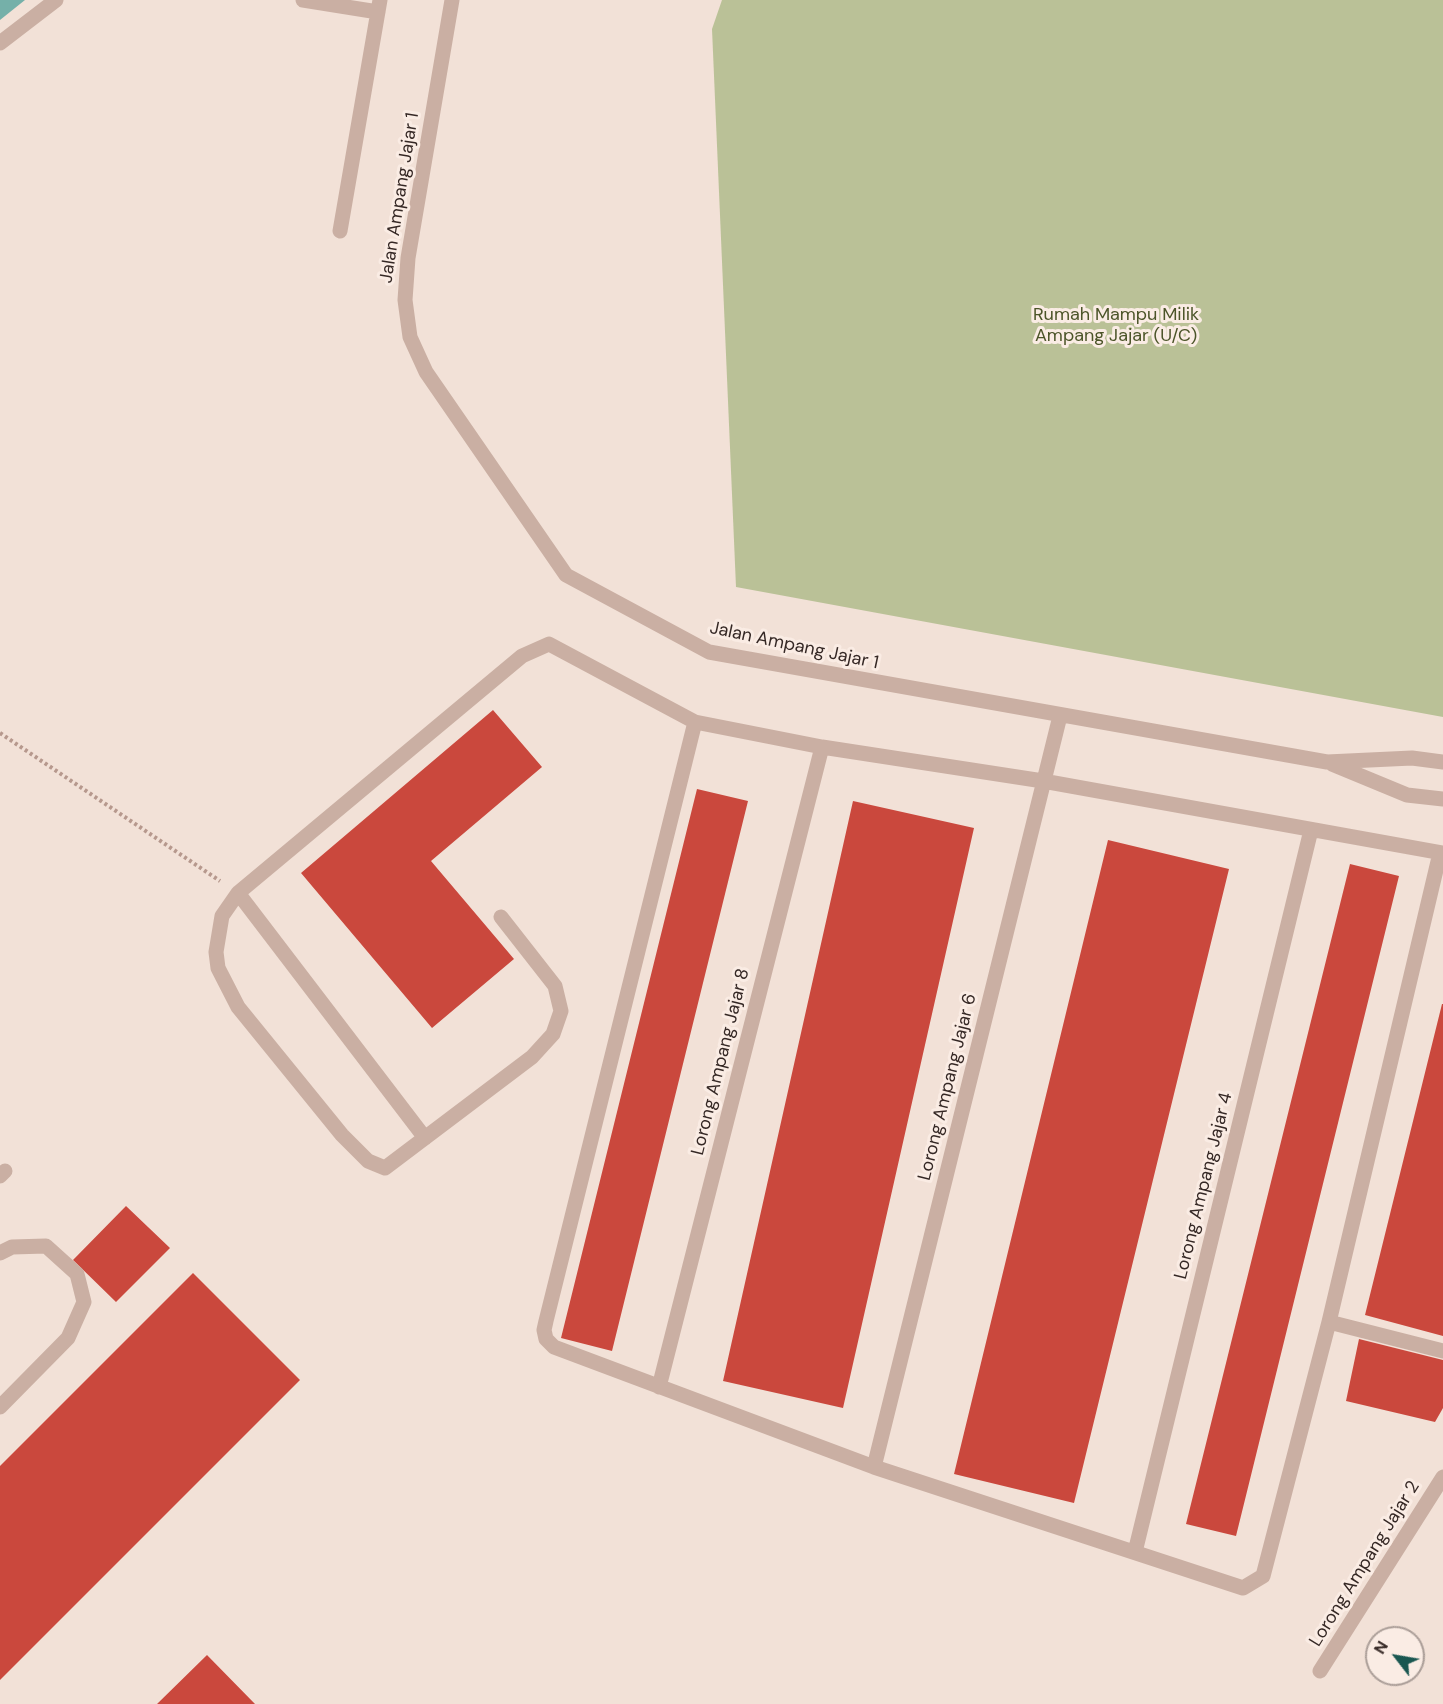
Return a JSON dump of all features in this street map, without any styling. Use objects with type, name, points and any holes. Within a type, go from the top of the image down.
[{"type":"street","points":[[0,43],[56,0]]},
{"type":"street","points":[[303,0],[379,6],[340,231]]},
{"type":"street","name":"Jalan Ampang Jajar 1","points":[[452,0],[408,258],[405,300],[410,337],[426,372],[566,574],[709,652],[1327,762],[1412,758],[1443,762]]},
{"type":"street","points":[[501,917],[555,986],[561,1011],[553,1034],[532,1057],[385,1168],[368,1161],[342,1135],[238,1007],[218,968],[216,952],[222,916],[238,893],[522,656],[549,644],[695,722],[822,747],[1043,782],[1441,853],[1329,1322],[1263,1576],[1243,1588],[874,1467],[554,1347],[546,1339],[544,1330],[546,1321],[695,722]]},
{"type":"street","name":"Lorong Ampang Jajar 6","points":[[874,1467],[1060,716]]},
{"type":"street","name":"Lorong Ampang Jajar 8","points":[[659,1387],[822,747]]},
{"type":"street","name":"Jalan Ampang Jajar 1","points":[[1327,762],[1407,795],[1443,799]]},
{"type":"street","name":"Lorong Ampang Jajar 4","points":[[1135,1552],[1311,830]]},
{"type":"street","points":[[238,893],[425,1138]]},
{"type":"street","points":[[0,1253],[12,1247],[46,1246],[77,1274],[84,1302],[68,1338],[0,1407]]},
{"type":"street","points":[[1329,1322],[1443,1351]]},
{"type":"street","name":"Lorong Ampang Jajar 2","points":[[1320,1671],[1443,1477]]},
{"type":"path","points":[[0,733],[238,893]]},
{"type":"green space","name":"Rumah Mampu Milik Ampang Jajar (U/C)","points":[[722,0],[1443,0],[1443,717],[736,587],[712,29]]},
{"type":"water","points":[[0,0],[25,0],[0,20]]},
{"type":"building","points":[[493,710],[542,767],[431,861],[514,959],[432,1028],[301,873]]},
{"type":"building","points":[[697,789],[748,801],[612,1351],[561,1338]]},
{"type":"building","points":[[853,801],[974,828],[843,1408],[723,1381]]},
{"type":"building","points":[[1108,840],[1229,869],[1074,1503],[954,1474]]},
{"type":"building","points":[[1350,864],[1399,876],[1236,1536],[1186,1524]]},
{"type":"building","points":[[1443,1004],[1443,1336],[1365,1315]]},
{"type":"building","points":[[126,1206],[170,1248],[116,1302],[73,1260]]},
{"type":"building","points":[[193,1273],[300,1380],[0,1680],[0,1466]]},
{"type":"building","points":[[1359,1339],[1443,1360],[1443,1408],[1435,1422],[1346,1401]]},
{"type":"building","points":[[207,1655],[255,1704],[157,1704]]}]
